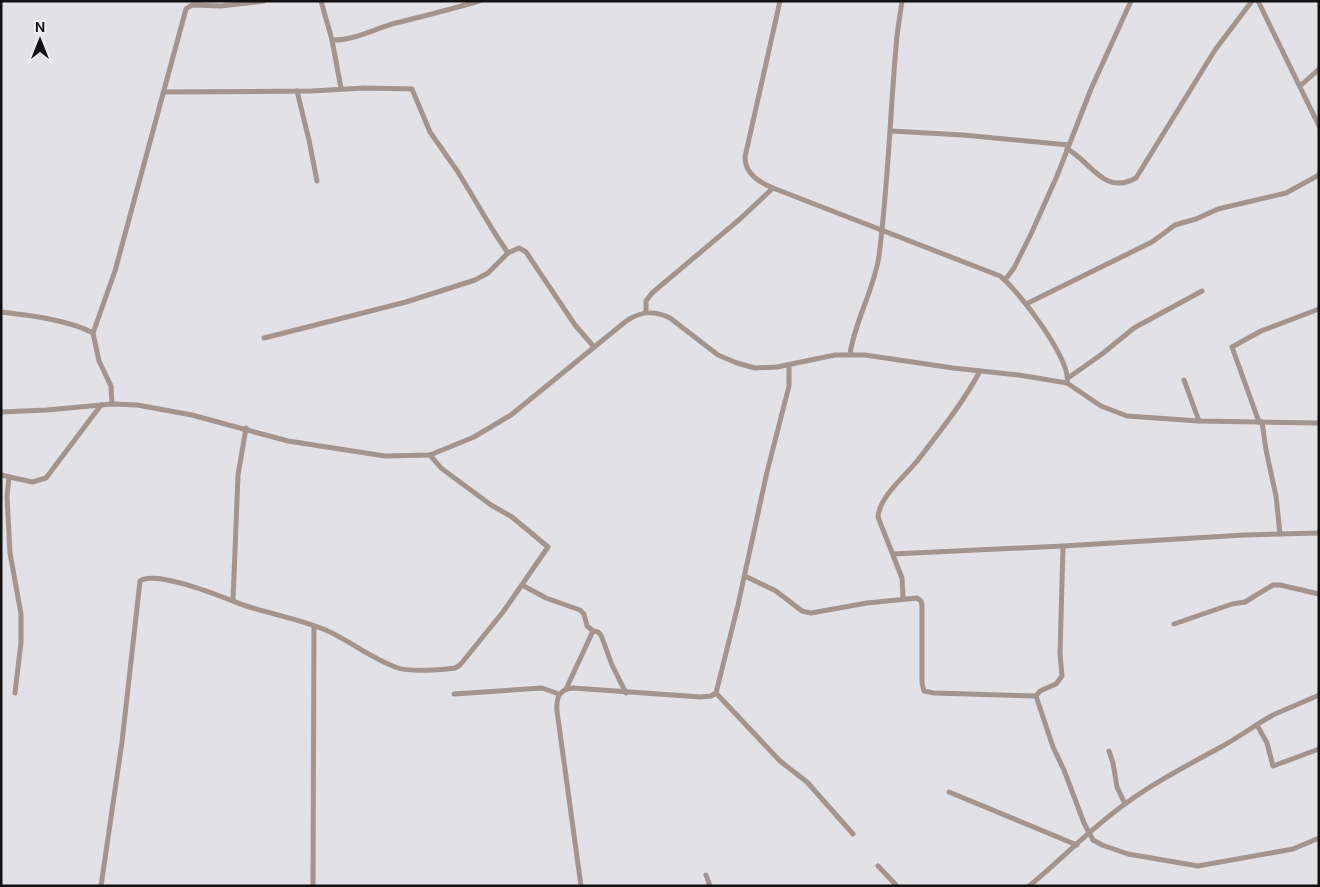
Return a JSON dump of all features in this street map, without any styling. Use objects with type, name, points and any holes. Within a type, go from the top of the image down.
[{"type":"street","points":[[112,404],[111,386],[99,361],[93,333],[115,271],[185,12],[194,3],[221,6],[264,1]]},
{"type":"street","points":[[321,1],[332,40],[341,88]]},
{"type":"street","points":[[332,40],[344,39],[479,1]]},
{"type":"street","points":[[780,1],[745,161],[751,175],[761,183],[773,188],[991,272],[1005,280],[1026,304],[1061,358],[1068,380]]},
{"type":"street","points":[[850,354],[852,340],[879,256],[891,131],[896,48],[902,1]]},
{"type":"street","points":[[1005,280],[1022,254],[1091,89],[1131,1]]},
{"type":"street","points":[[891,131],[963,135],[1068,147],[1096,174],[1105,180],[1117,183],[1136,178],[1212,55],[1252,1]]},
{"type":"street","points":[[1258,1],[1319,126]]},
{"type":"street","points":[[1300,86],[1319,69]]},
{"type":"street","points":[[163,92],[297,91],[341,88],[412,89],[430,132],[458,172],[508,253]]},
{"type":"street","points":[[297,91],[317,181]]},
{"type":"street","points":[[1026,304],[1152,242],[1175,226],[1218,210],[1286,193],[1319,175]]},
{"type":"street","points":[[646,312],[646,301],[652,293],[740,219],[773,188]]},
{"type":"street","points":[[264,338],[406,302],[475,280],[488,273],[508,253],[518,248],[526,252],[575,325],[594,346]]},
{"type":"street","points":[[1068,380],[1134,328],[1202,291]]},
{"type":"street","points":[[1280,534],[1276,496],[1261,422],[1232,347],[1261,331],[1319,309]]},
{"type":"street","points":[[1,312],[43,318],[93,333]]},
{"type":"street","points":[[1,412],[112,404],[153,407],[246,428],[288,441],[386,456],[430,455],[463,443],[499,423],[631,317],[646,312],[662,314],[670,318],[718,355],[755,368],[789,365],[850,354],[865,355],[980,371],[1068,380],[1101,406],[1116,413],[1149,418],[1319,423]]},
{"type":"street","points":[[566,689],[701,697],[711,696],[716,693],[745,576],[766,472],[789,386],[789,365]]},
{"type":"street","points":[[903,598],[902,578],[878,517],[881,506],[886,497],[918,460],[959,406],[980,371]]},
{"type":"street","points":[[1184,380],[1199,420]]},
{"type":"street","points":[[1,475],[32,482],[46,478],[101,405]]},
{"type":"street","points":[[233,601],[238,475],[246,428]]},
{"type":"street","points":[[101,886],[122,742],[140,581],[143,578],[151,578],[181,583],[314,626],[335,634],[399,669],[455,668],[460,665],[491,627],[548,547],[512,517],[491,505],[441,468],[430,455]]},
{"type":"street","points":[[9,477],[7,496],[10,553],[21,614],[21,642],[15,693]]},
{"type":"street","points":[[893,554],[1244,535],[1319,533]]},
{"type":"street","points":[[1036,696],[1040,691],[1056,684],[1062,676],[1060,654],[1063,546]]},
{"type":"street","points":[[745,576],[776,591],[806,612],[816,612],[855,604],[917,598],[921,602],[922,683],[924,691],[934,693],[1036,696]]},
{"type":"street","points":[[522,585],[535,593],[580,610],[585,616],[587,626],[601,635],[612,665],[626,693]]},
{"type":"street","points":[[1174,624],[1232,604],[1245,602],[1273,585],[1319,594]]},
{"type":"street","points":[[314,626],[314,886]]},
{"type":"street","points":[[581,886],[556,704],[559,694],[566,689],[593,631]]},
{"type":"street","points":[[454,694],[542,688],[559,694]]},
{"type":"street","points":[[716,693],[780,761],[807,782],[853,834]]},
{"type":"street","points":[[1030,886],[1089,833],[1125,804],[1174,772],[1224,745],[1257,724],[1319,695]]},
{"type":"street","points":[[1036,696],[1053,747],[1089,833],[1096,842],[1114,850],[1198,866],[1294,849],[1319,838]]},
{"type":"street","points":[[1257,724],[1267,743],[1273,766],[1319,749]]},
{"type":"street","points":[[1109,751],[1117,787],[1125,804]]},
{"type":"street","points":[[949,792],[1077,845]]},
{"type":"street","points":[[878,866],[897,886]]},
{"type":"street","points":[[706,875],[710,886]]}]
